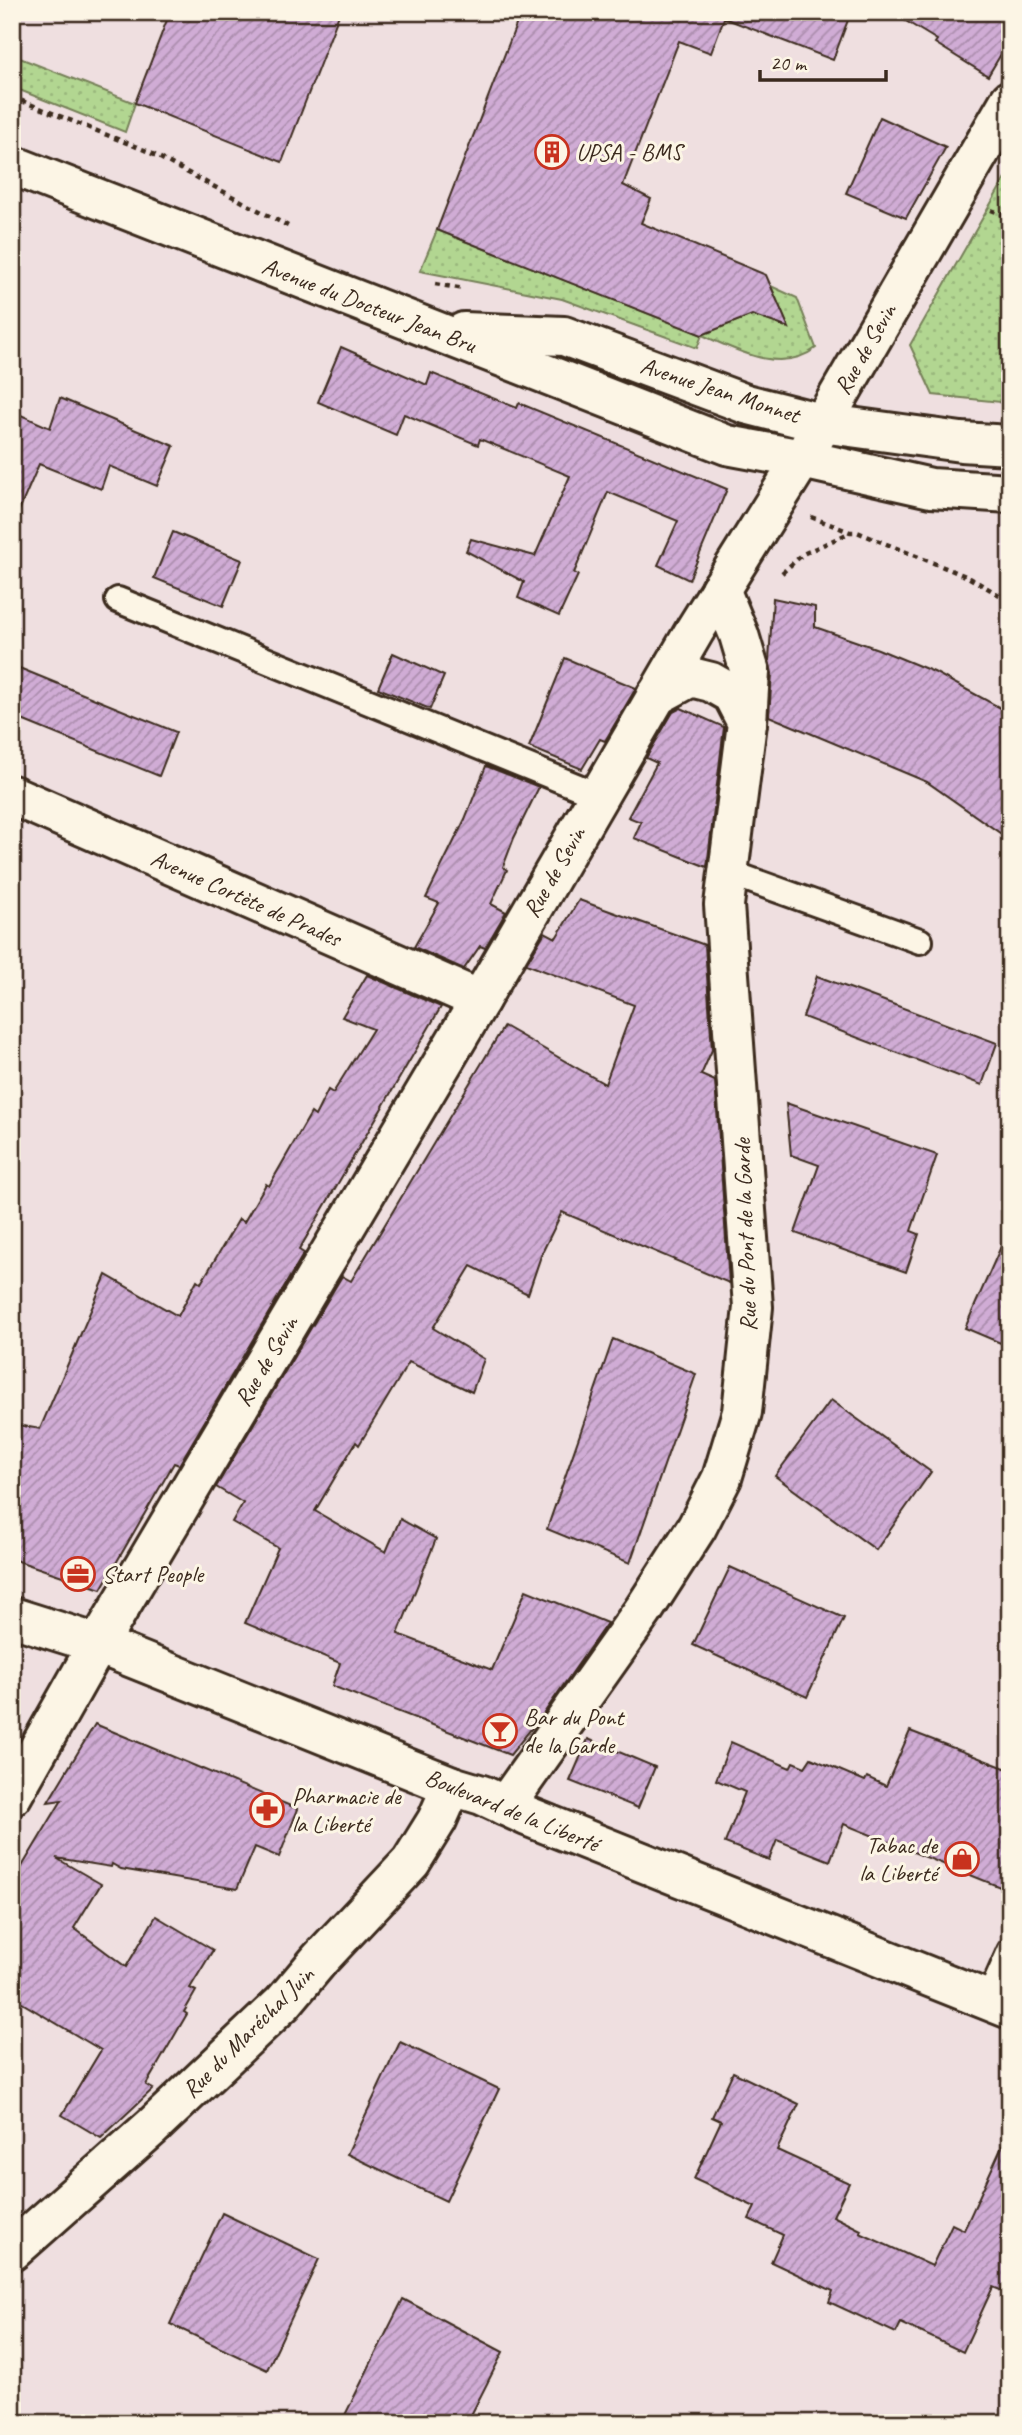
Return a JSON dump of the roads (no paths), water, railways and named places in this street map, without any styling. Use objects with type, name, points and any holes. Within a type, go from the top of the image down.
[{"type":"street","name":"Rue de Sevin","points":[[12,1796],[98,1644],[480,1000],[656,696],[802,459],[1010,100]]},
{"type":"street","name":"Avenue du Docteur Jean Bru","points":[[12,165],[727,445]]},
{"type":"street","name":"Avenue Jean Monnet","points":[[434,331],[564,336],[746,404],[821,423],[961,442],[1010,445]]},
{"type":"street","name":"Avenue Jean Monnet","points":[[727,445],[931,488],[1010,493]]},
{"type":"street","name":"Rue du Pont de la Garde","points":[[505,1806],[643,1611],[698,1527],[722,1478],[742,1412],[752,1307],[724,905],[747,723],[750,672],[739,635],[720,589]]},
{"type":"street","points":[[656,696],[691,677],[711,682],[732,694],[747,723]]},
{"type":"street","name":"Avenue Cortète de Prades","points":[[12,795],[480,1000]]},
{"type":"street","name":"Boulevard de la Liberté","points":[[12,1617],[98,1644],[452,1786],[482,1795],[999,2005]]},
{"type":"street","name":"Rue du Maréchal Juin","points":[[12,2251],[152,2127],[283,2003],[320,1959],[411,1862],[437,1820],[452,1786]]},
{"type":"lane","points":[[118,600],[598,795]]},
{"type":"lane","points":[[728,872],[919,941]]},
{"type":"lane","points":[[999,2005],[1010,1951]]},
{"type":"place","name":"UPSA - BMS","points":[[552,152]]},
{"type":"place","name":"Start People","points":[[78,1574]]},
{"type":"place","name":"Bar du Pont de la Garde","points":[[500,1731]]},
{"type":"place","name":"Pharmacie de la Liberté","points":[[267,1810]]},
{"type":"place","name":"Tabac de la Liberté","points":[[962,1859]]}]
